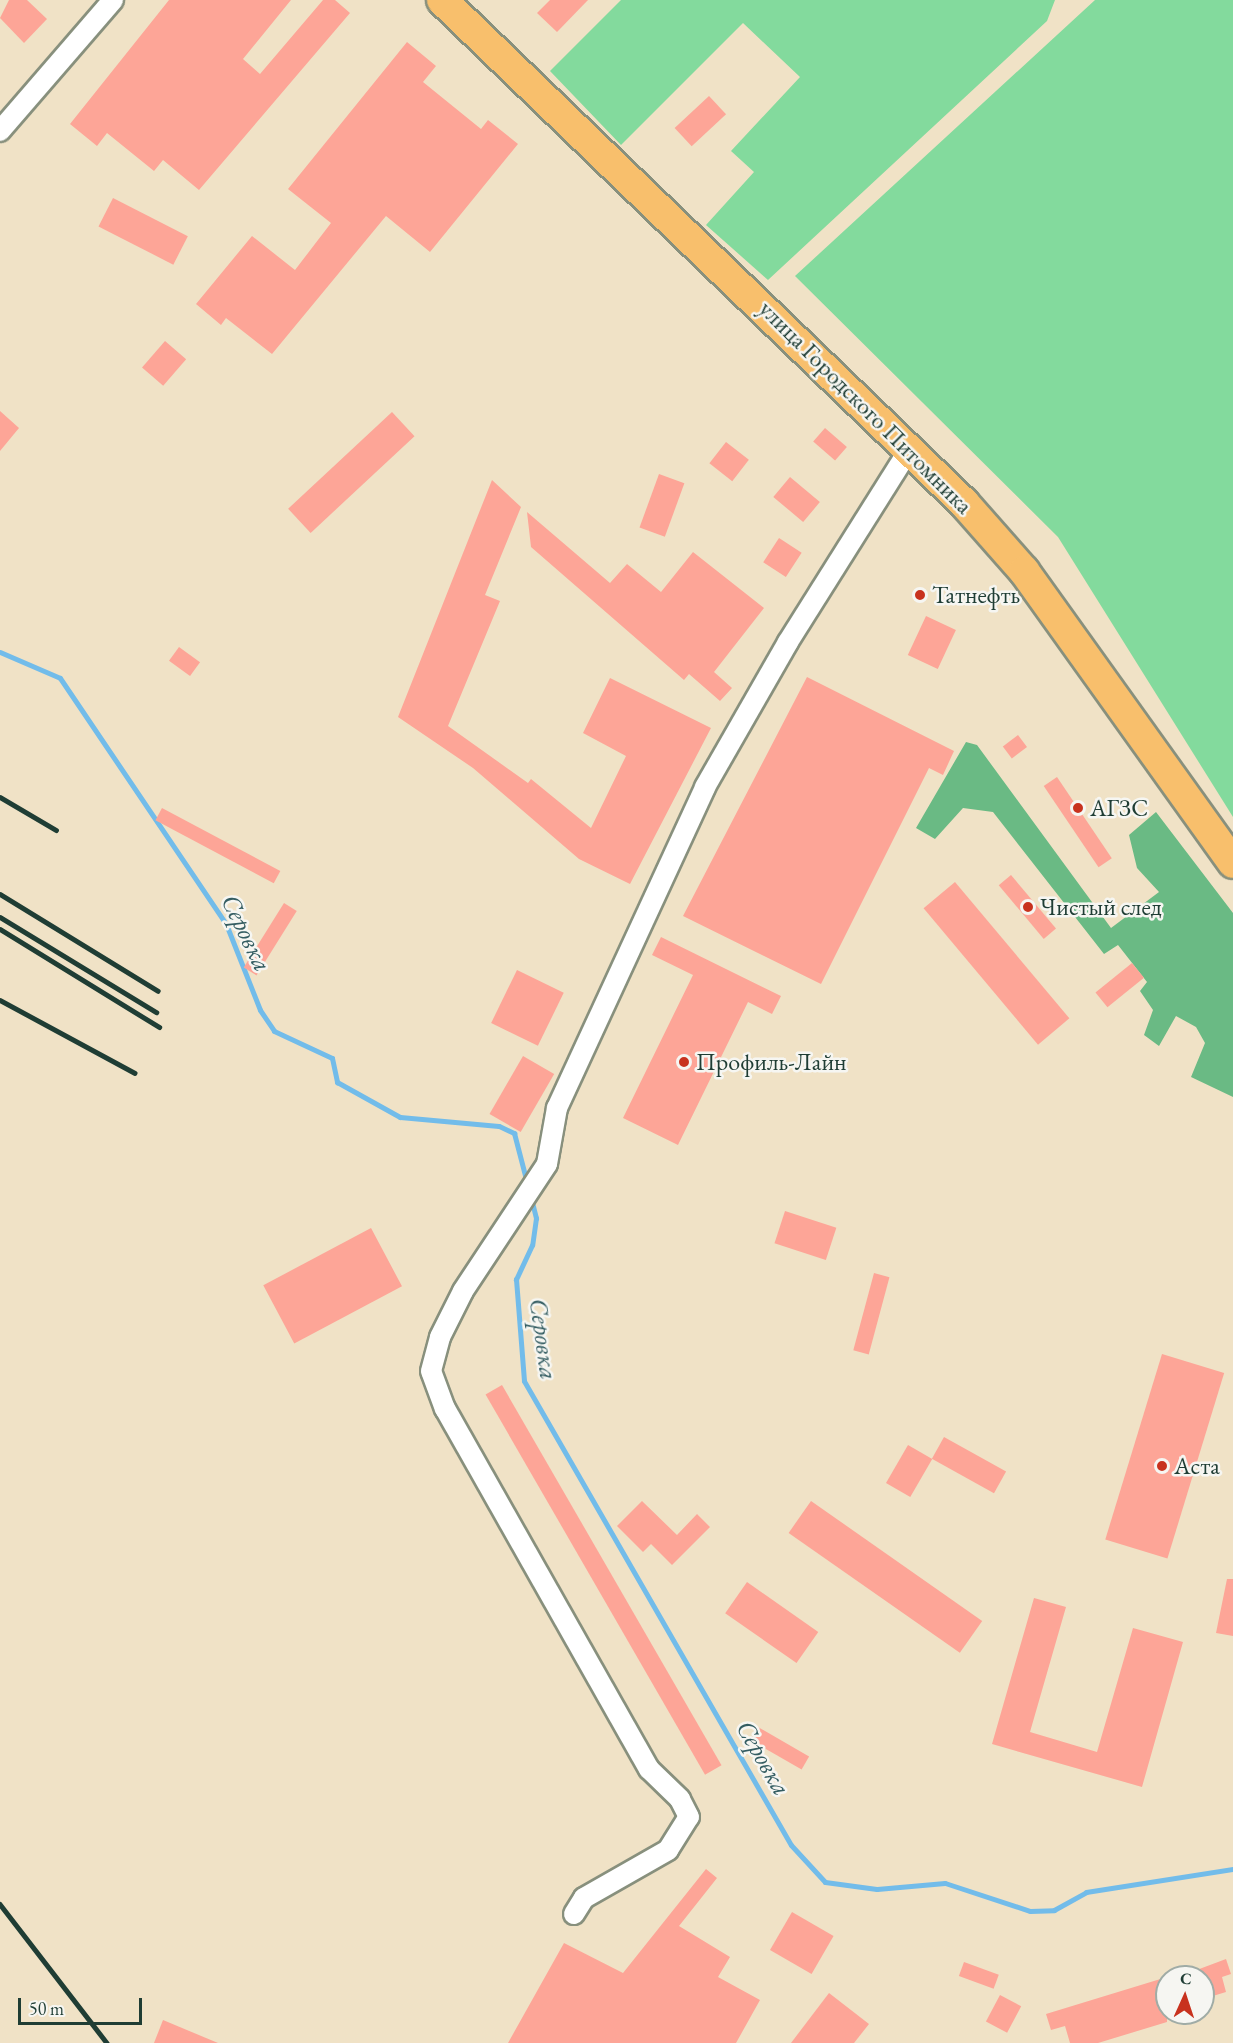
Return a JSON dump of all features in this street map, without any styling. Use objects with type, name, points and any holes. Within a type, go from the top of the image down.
[{"type":"main road","name":"улица Городского Питомника","points":[[449,2],[910,448],[1024,571],[1233,863]]},
{"type":"street","points":[[0,130],[113,0]]},
{"type":"street","points":[[574,1914],[584,1898],[668,1850],[688,1817],[680,1799],[649,1770],[445,1409],[431,1371],[440,1337],[463,1291],[547,1164],[557,1108],[705,788],[788,642],[910,448]]},
{"type":"green space","points":[[621,0],[1055,0],[1047,21],[768,280],[706,225],[754,172],[731,151],[800,77],[743,23],[621,145],[550,71]]},
{"type":"green space","points":[[1095,0],[1233,0],[1233,817],[1058,537],[795,276]]},
{"type":"green space","points":[[966,742],[977,745],[1111,928],[1159,892],[1137,868],[1129,835],[1156,812],[1233,913],[1233,1097],[1191,1077],[1205,1043],[1196,1027],[1176,1016],[1159,1046],[1144,1035],[1153,1010],[1140,991],[1147,982],[1118,945],[1104,954],[993,812],[963,808],[935,839],[916,828]]},
{"type":"building","points":[[9,0],[27,0],[47,19],[24,43],[0,18]]},
{"type":"building","points":[[169,0],[291,0],[243,59],[260,74],[323,0],[335,0],[350,13],[199,190],[163,160],[154,171],[107,133],[97,146],[70,124]]},
{"type":"building","points":[[550,0],[588,0],[557,32],[537,13]]},
{"type":"building","points":[[407,42],[436,66],[423,82],[481,129],[488,120],[518,144],[430,252],[386,216],[272,354],[226,318],[221,325],[196,304],[252,236],[295,270],[331,223],[288,189]]},
{"type":"building","points":[[709,96],[726,114],[692,146],[675,128]]},
{"type":"building","points":[[113,198],[188,236],[173,265],[98,227]]},
{"type":"building","points":[[165,341],[186,359],[163,386],[142,367]]},
{"type":"building","points":[[0,411],[19,428],[0,451]]},
{"type":"building","points":[[392,412],[415,436],[311,533],[288,509]]},
{"type":"building","points":[[825,428],[847,447],[835,461],[813,442]]},
{"type":"building","points":[[726,442],[749,460],[732,481],[709,463]]},
{"type":"building","points":[[659,474],[684,483],[665,537],[640,528]]},
{"type":"building","points":[[790,477],[820,502],[803,522],[773,497]]},
{"type":"building","points":[[492,480],[521,507],[485,595],[500,601],[448,726],[528,783],[531,779],[591,828],[626,756],[583,733],[610,678],[711,728],[630,884],[579,859],[473,768],[398,717]]},
{"type":"building","points":[[527,512],[610,583],[627,564],[661,592],[693,552],[764,608],[714,672],[732,688],[720,701],[689,674],[684,680],[531,547]]},
{"type":"building","points":[[779,538],[802,553],[786,577],[763,562]]},
{"type":"building","points":[[926,616],[956,630],[938,669],[908,655]]},
{"type":"building","points":[[179,647],[200,662],[190,676],[169,661]]},
{"type":"building","points":[[807,677],[954,751],[943,775],[929,768],[821,984],[683,916]]},
{"type":"building","points":[[1018,735],[1027,747],[1012,758],[1003,746]]},
{"type":"building","points":[[1057,777],[1112,858],[1099,867],[1044,786]]},
{"type":"building","points":[[162,808],[280,871],[274,883],[155,820]]},
{"type":"building","name":"Чистый след","points":[[1011,875],[1056,929],[1044,939],[999,885]]},
{"type":"building","points":[[955,882],[1069,1018],[1038,1045],[924,908]]},
{"type":"building","points":[[284,903],[297,911],[256,975],[244,967]]},
{"type":"building","name":"Профиль-Лайн","points":[[661,937],[781,996],[772,1014],[748,1002],[678,1145],[623,1118],[693,975],[652,955]]},
{"type":"building","points":[[1132,963],[1144,978],[1107,1007],[1095,993]]},
{"type":"building","points":[[517,970],[564,993],[538,1046],[491,1023]]},
{"type":"building","points":[[523,1056],[554,1074],[521,1132],[489,1114]]},
{"type":"building","points":[[785,1211],[836,1228],[826,1260],[774,1243]]},
{"type":"building","points":[[371,1228],[402,1286],[294,1344],[263,1285]]},
{"type":"building","points":[[874,1273],[889,1277],[869,1354],[853,1350]]},
{"type":"building","name":"Аста","points":[[1162,1354],[1224,1373],[1167,1559],[1105,1540]]},
{"type":"building","points":[[502,1385],[722,1765],[705,1775],[486,1394]]},
{"type":"building","points":[[944,1437],[1006,1471],[994,1493],[932,1459]]},
{"type":"building","points":[[908,1445],[932,1459],[910,1497],[886,1483]]},
{"type":"building","points":[[642,1501],[677,1535],[697,1514],[710,1527],[672,1565],[651,1544],[643,1552],[617,1526]]},
{"type":"building","points":[[811,1501],[982,1621],[960,1653],[789,1533]]},
{"type":"building","points":[[1227,1579],[1233,1579],[1233,1636],[1216,1633]]},
{"type":"building","points":[[747,1582],[818,1632],[796,1663],[725,1613]]},
{"type":"building","points":[[1034,1598],[1066,1607],[1030,1732],[1097,1752],[1133,1628],[1183,1642],[1142,1787],[992,1744]]},
{"type":"building","points":[[758,1727],[809,1756],[802,1769],[750,1740]]},
{"type":"building","points":[[706,1869],[717,1878],[679,1926],[730,1957],[718,1977],[760,2000],[736,2043],[508,2043],[564,1943],[623,1973]]},
{"type":"building","points":[[792,1912],[834,1936],[812,1974],[770,1950]]},
{"type":"building","points":[[1226,1959],[1231,1974],[1222,1977],[1226,1992],[1215,1995],[1215,1965],[1210,1965]]},
{"type":"building","points":[[964,1962],[999,1975],[994,1989],[959,1976]]},
{"type":"building","points":[[1155,1981],[1155,2025],[1157,2025],[1098,2043],[1070,2043],[1065,2026],[1051,2030],[1046,2014]]},
{"type":"building","points":[[829,1993],[869,2024],[854,2043],[791,2043]]},
{"type":"building","points":[[1000,1995],[1021,2006],[1007,2033],[986,2021]]},
{"type":"building","points":[[163,2020],[218,2043],[154,2043]]},
{"type":"waterway","name":"Серовка","points":[[0,652],[60,678],[226,924],[260,1010],[274,1031],[332,1058],[337,1082],[400,1117],[499,1126],[514,1133],[527,1183]]},
{"type":"waterway","name":"Серовка","points":[[531,1198],[536,1218],[532,1245],[516,1279],[524,1381],[791,1845],[825,1882],[877,1889],[945,1883],[1030,1911],[1054,1910],[1086,1892],[1233,1869]]},
{"type":"railway","points":[[0,797],[56,830]]},
{"type":"railway","points":[[0,894],[158,991]]},
{"type":"railway","points":[[0,917],[156,1012]]},
{"type":"railway","points":[[0,929],[159,1027]]},
{"type":"railway","points":[[0,1000],[135,1073]]},
{"type":"railway","points":[[0,1904],[107,2043]]},
{"type":"place","name":"Татнефть","points":[[920,595]]},
{"type":"place","name":"АГЗС","points":[[1078,808]]},
{"type":"place","name":"Чистый след","points":[[1028,907]]},
{"type":"place","name":"Профиль-Лайн","points":[[684,1062]]},
{"type":"place","name":"Аста","points":[[1162,1466]]}]
